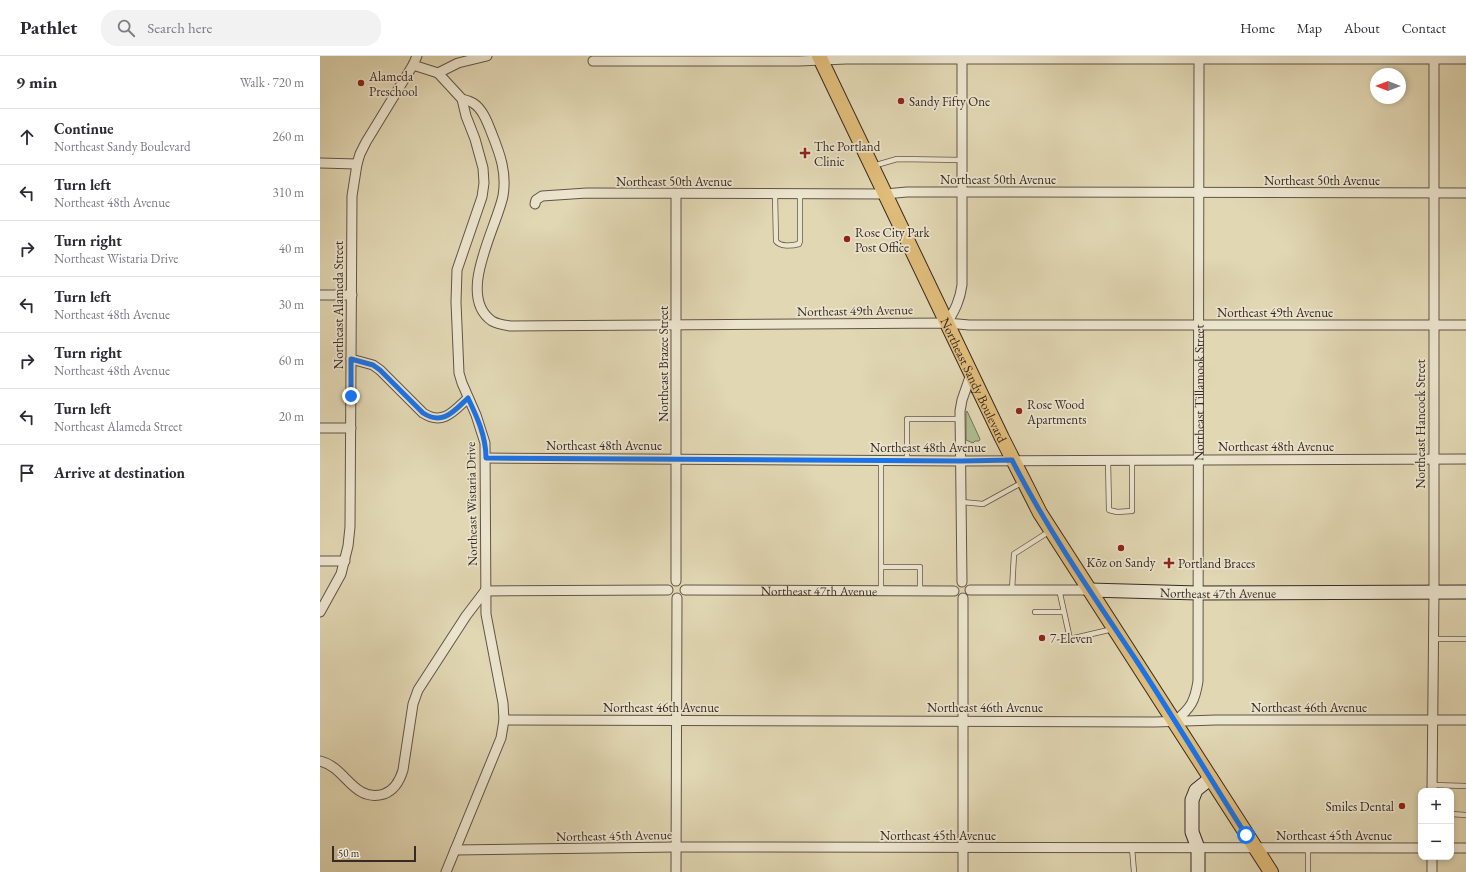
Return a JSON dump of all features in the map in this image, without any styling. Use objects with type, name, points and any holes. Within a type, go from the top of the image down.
[{"type":"main road","name":"Northeast Sandy Boulevard","points":[[820,58],[1012,460],[1024,482],[1051,530],[1271,872]]},
{"type":"street","points":[[438,73],[458,63],[487,56]]},
{"type":"street","points":[[594,61],[799,61],[820,58],[1434,58],[1466,60]]},
{"type":"street","points":[[947,323],[958,304],[962,286],[962,58]]},
{"type":"street","name":"Northeast Tillamook Street","points":[[1175,721],[1192,705],[1196,694],[1198,681],[1198,58]]},
{"type":"street","name":"Northeast Hancock Street","points":[[1432,788],[1434,592],[1434,58]]},
{"type":"street","name":"Northeast Wistaria Drive","points":[[415,60],[438,73],[462,99],[466,116],[482,160],[484,184],[478,210],[464,246],[457,270],[456,302],[458,362],[462,383],[486,443],[486,614],[501,690],[504,720],[501,738],[446,872]]},
{"type":"street","name":"Northeast Alameda Street","points":[[320,612],[336,584],[345,561],[350,527],[352,196],[357,164],[366,142],[415,60]]},
{"type":"street","name":"Northeast 49th Avenue","points":[[462,99],[474,103],[484,116],[500,152],[504,179],[503,196],[478,274],[477,297],[483,312],[493,322],[510,326],[947,323],[969,326],[1466,325]]},
{"type":"street","points":[[320,162],[357,164]]},
{"type":"street","name":"Northeast 50th Avenue","points":[[535,204],[539,197],[560,194],[1466,192]]},
{"type":"street","name":"Northeast Brazee Street","points":[[676,194],[676,581]]},
{"type":"street","points":[[320,295],[352,295]]},
{"type":"street","points":[[351,359],[373,365],[380,370],[423,413],[429,417],[445,417],[468,398]]},
{"type":"street","points":[[962,582],[962,461],[960,454],[960,419],[962,400],[971,374]]},
{"type":"street","points":[[320,428],[351,428]]},
{"type":"street","name":"Northeast 48th Avenue","points":[[486,458],[962,461],[1108,459],[1466,459]]},
{"type":"street","points":[[320,561],[345,561]]},
{"type":"street","points":[[676,581],[683,584],[685,590],[682,596],[676,598],[670,595],[668,590],[670,584],[676,581]]},
{"type":"street","points":[[962,582],[968,584],[970,590],[967,596],[962,598],[957,596],[954,591],[956,584],[962,582]]},
{"type":"street","name":"Northeast 47th Avenue","points":[[970,590],[1059,589],[1198,593],[1466,592]]},
{"type":"street","points":[[320,761],[332,766],[356,789],[371,796],[387,793],[394,788],[403,770],[413,704],[418,690],[466,616],[485,591],[668,590]]},
{"type":"street","name":"Northeast 47th Avenue","points":[[685,590],[954,591]]},
{"type":"street","points":[[676,598],[676,872]]},
{"type":"street","points":[[962,598],[963,872]]},
{"type":"street","name":"Northeast 46th Avenue","points":[[504,720],[1466,720]]},
{"type":"street","points":[[1198,872],[1198,848],[1192,832],[1192,800],[1196,790],[1211,778]]},
{"type":"street","name":"Northeast 45th Avenue","points":[[455,850],[676,847],[1418,848]]},
{"type":"street","points":[[1454,848],[1466,848]]},
{"type":"street","points":[[1432,860],[1432,872]]},
{"type":"lane","points":[[872,166],[897,159],[962,160]]},
{"type":"lane","points":[[775,194],[776,241],[780,245],[796,245],[800,241],[800,194]]},
{"type":"lane","points":[[907,460],[907,420],[960,419]]},
{"type":"lane","points":[[1108,459],[1109,510],[1117,512],[1132,511],[1132,459]]},
{"type":"lane","points":[[881,460],[881,591]]},
{"type":"lane","points":[[962,502],[983,504],[1024,482]]},
{"type":"lane","points":[[1012,590],[1014,554],[1051,530]]},
{"type":"lane","points":[[882,567],[920,567],[920,591]]},
{"type":"lane","points":[[1059,589],[1070,639],[1114,629]]},
{"type":"lane","points":[[1035,612],[1064,612]]},
{"type":"lane","points":[[1433,639],[1466,639]]},
{"type":"lane","points":[[1432,788],[1466,786]]},
{"type":"lane","points":[[1454,814],[1466,815]]},
{"type":"lane","points":[[1132,848],[1134,872]]},
{"type":"lane","points":[[1308,848],[1308,872]]},
{"type":"green space","points":[[967,411],[980,439],[979,441],[975,441],[973,443],[966,440]]},
{"type":"place","name":"Alameda Preschool","points":[[361,83]]},
{"type":"place","name":"Sandy Fifty One","points":[[901,101]]},
{"type":"place","name":"The Portland Clinic","points":[[805,153]]},
{"type":"place","name":"Rose City Park Post Office","points":[[847,239]]},
{"type":"place","name":"Rose Wood Apartments","points":[[1019,411]]},
{"type":"place","name":"Kōz on Sandy","points":[[1121,548]]},
{"type":"place","name":"Portland Braces","points":[[1169,563]]},
{"type":"place","name":"7-Eleven","points":[[1042,638]]},
{"type":"place","name":"Smiles Dental","points":[[1402,806]]},
{"type":"route","points":[[351,396],[351,359],[373,365],[380,370],[423,413],[429,417],[445,417],[468,398],[486,443],[486,458],[1012,460],[1040,514],[1114,629],[1138,663],[1246,835]]}]
